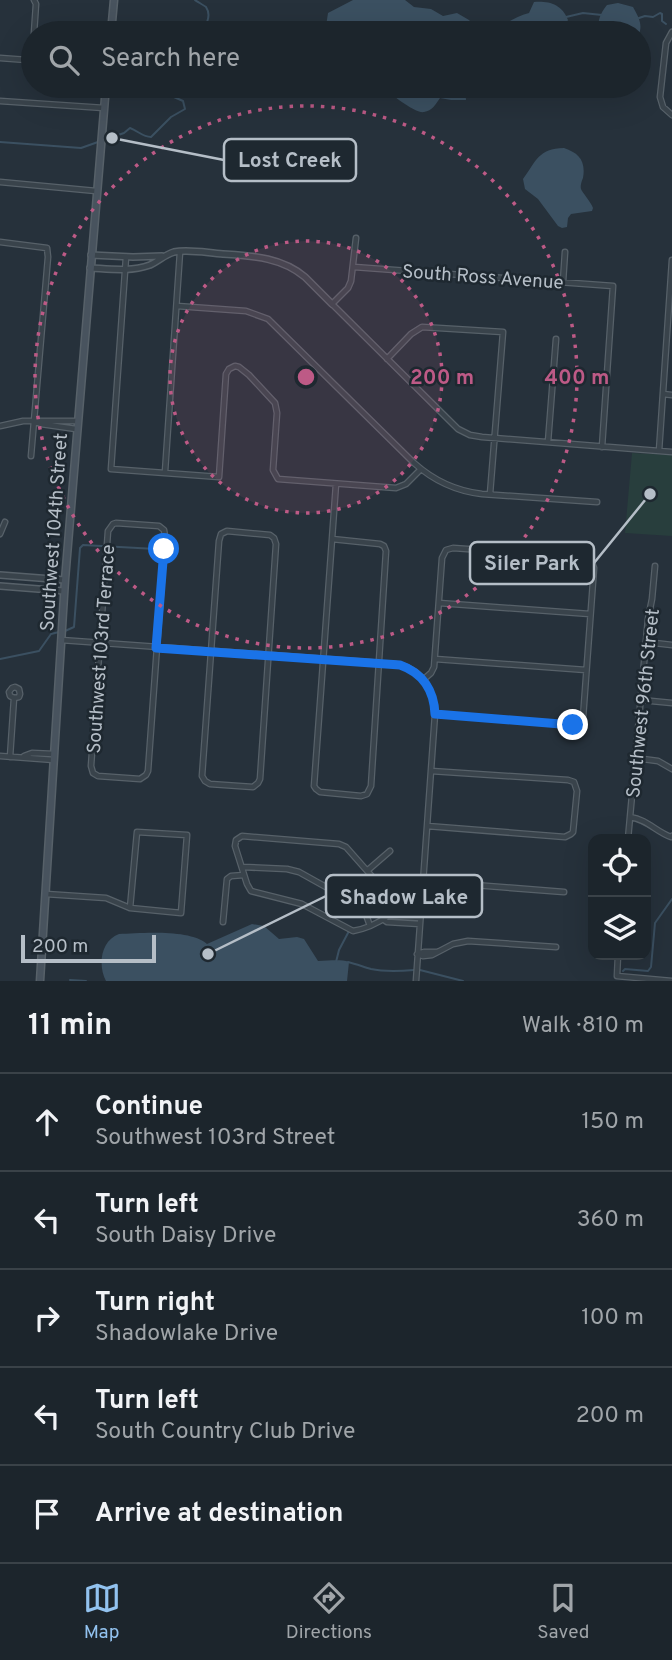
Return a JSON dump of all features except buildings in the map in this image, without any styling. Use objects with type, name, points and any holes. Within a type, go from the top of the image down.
[{"type":"main road","points":[[112,21],[114,0]]},
{"type":"main road","name":"Southwest 104th Street","points":[[40,981],[64,591],[105,98]]},
{"type":"street","points":[[34,0],[35,21]]},
{"type":"street","points":[[672,32],[666,43],[660,97],[663,107],[672,115]]},
{"type":"street","points":[[0,58],[21,60]]},
{"type":"street","points":[[0,101],[104,108]]},
{"type":"street","points":[[0,182],[96,191]]},
{"type":"street","points":[[332,304],[350,284],[356,237]]},
{"type":"street","points":[[0,243],[47,248],[31,456]]},
{"type":"street","points":[[92,255],[162,256],[180,252],[272,260],[300,274],[458,429],[470,435],[672,452]]},
{"type":"street","points":[[165,471],[180,252]]},
{"type":"street","points":[[563,282],[565,252]]},
{"type":"street","points":[[90,268],[125,270],[150,265],[162,256]]},
{"type":"street","points":[[126,257],[111,469],[219,477],[225,378],[233,366],[249,375],[275,403],[277,414],[273,470],[276,477],[285,480],[388,488],[400,487],[409,482],[421,469]]},
{"type":"street","points":[[659,451],[672,260]]},
{"type":"street","name":"South Ross Avenue","points":[[354,267],[613,286],[601,447]]},
{"type":"street","points":[[177,306],[246,311],[268,319],[421,469],[447,485],[468,492],[597,502]]},
{"type":"street","points":[[387,359],[411,334],[422,327],[503,332],[491,494]]},
{"type":"street","points":[[548,442],[556,339]]},
{"type":"street","points":[[663,394],[672,395]]},
{"type":"street","points":[[0,426],[18,421],[77,425]]},
{"type":"street","points":[[332,540],[380,544],[386,551],[371,786],[369,792],[361,796],[322,793],[317,790],[314,782],[336,484]]},
{"type":"street","points":[[0,534],[5,522]]},
{"type":"street","name":"Southwest 103rd Terrace","points":[[116,523],[157,526],[164,530],[156,648],[148,771],[145,777],[136,779],[99,776],[93,773],[91,765],[108,531],[116,523]]},
{"type":"street","points":[[231,531],[273,537],[276,546],[268,655],[260,779],[256,786],[250,787],[210,784],[205,781],[202,773],[219,541],[223,533],[231,531]]},
{"type":"street","points":[[424,679],[433,669],[435,659],[442,558],[446,550],[453,548],[583,557],[592,561],[594,568],[583,718],[579,724],[435,714]]},
{"type":"street","name":"Southwest 96th Street","points":[[628,834],[655,566]]},
{"type":"street","points":[[0,575],[65,580]]},
{"type":"street","points":[[0,586],[64,591]]},
{"type":"street","points":[[439,603],[590,614]]},
{"type":"street","points":[[61,637],[156,648],[379,663],[405,667],[424,679],[434,699],[435,714],[416,979]]},
{"type":"street","points":[[646,642],[672,645]]},
{"type":"street","points":[[435,659],[586,670]]},
{"type":"street","points":[[10,757],[14,698]]},
{"type":"street","points":[[640,700],[672,703]]},
{"type":"street","points":[[0,757],[54,757]]},
{"type":"street","points":[[635,758],[658,761],[672,769]]},
{"type":"street","points":[[427,826],[570,835],[577,791],[570,780],[431,771]]},
{"type":"street","points":[[630,817],[643,820],[672,837]]},
{"type":"street","points":[[46,894],[106,898],[130,908],[181,913],[187,835],[136,832],[130,908]]},
{"type":"street","points":[[384,920],[382,887],[348,848],[339,844],[242,836],[236,840],[235,846],[251,891],[302,904],[350,930],[370,926],[384,920],[388,916],[420,921]]},
{"type":"street","points":[[368,870],[390,851]]},
{"type":"street","points":[[242,867],[299,872],[362,907],[370,926]]},
{"type":"street","points":[[223,922],[228,879],[231,876],[244,875]]},
{"type":"street","points":[[423,881],[564,892]]},
{"type":"street","points":[[418,954],[429,956],[464,941],[556,947]]},
{"type":"street","points":[[618,960],[617,976],[672,981]]},
{"type":"green space","points":[[632,453],[672,455],[672,536],[625,533]]},
{"type":"water","points":[[353,0],[405,0],[414,7],[431,9],[443,16],[457,13],[470,21],[327,21],[328,13]]},
{"type":"water","points":[[534,2],[554,5],[562,10],[568,20],[510,21],[529,13]]},
{"type":"water","points":[[618,3],[633,7],[639,21],[599,21],[607,5]]},
{"type":"water","points":[[397,98],[440,98],[434,107],[424,112],[414,110]]},
{"type":"water","points":[[440,98],[466,100],[451,100]]},
{"type":"water","points":[[564,148],[574,152],[582,162],[584,172],[581,189],[593,208],[592,211],[571,214],[567,227],[562,228],[538,199],[525,189],[523,179],[543,153]]},
{"type":"water","points":[[252,924],[264,926],[279,939],[304,939],[318,961],[349,962],[347,981],[106,981],[103,975],[104,948],[119,934],[178,934],[199,939],[207,944]]},
{"type":"waterway","points":[[195,0],[206,7],[207,21]]},
{"type":"waterway","points":[[566,17],[583,13],[602,15]]},
{"type":"waterway","points":[[639,18],[653,17],[660,13],[666,24]]},
{"type":"waterway","points":[[104,140],[130,128],[151,137],[171,117],[185,109],[183,101],[176,98]]},
{"type":"waterway","points":[[0,142],[81,148],[98,142]]},
{"type":"waterway","points":[[65,631],[74,627],[80,548],[83,545],[156,549]]},
{"type":"waterway","points":[[0,659],[39,651],[51,634],[59,632]]},
{"type":"waterway","points":[[623,971],[648,971],[651,967],[655,923],[672,899]]},
{"type":"waterway","points":[[336,962],[349,931]]},
{"type":"waterway","points":[[348,962],[376,970],[414,970]]},
{"type":"waterway","points":[[420,970],[463,981]]},
{"type":"waterway","points":[[70,980],[86,981]]},
{"type":"place","name":"Lost Creek","points":[[112,138]]},
{"type":"place","name":"Siler Park","points":[[650,494]]},
{"type":"place","name":"Shadow Lake","points":[[208,954]]},
{"type":"route","points":[[164,549],[156,648],[400,665],[424,679],[434,699],[435,714],[573,725]]}]
